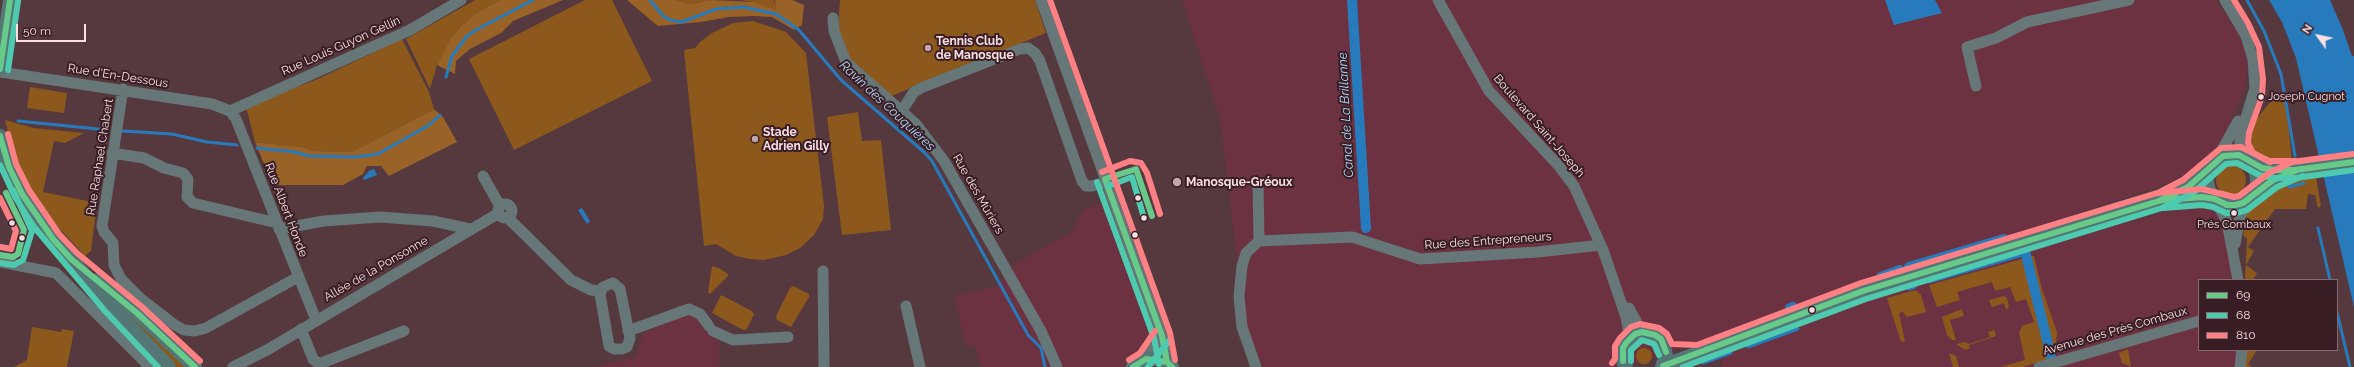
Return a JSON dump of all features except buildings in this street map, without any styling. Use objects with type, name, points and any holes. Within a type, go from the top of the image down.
[{"type":"main road","points":[[0,70],[10,0]]},
{"type":"main road","points":[[0,136],[9,167],[22,194],[40,222],[71,259],[169,367]]},
{"type":"main road","points":[[1623,365],[1623,348],[1636,335],[1655,335],[1664,345],[1664,362],[1698,353],[1863,291],[2159,201],[2188,187],[2212,165],[2231,154],[2249,160],[2267,169],[2295,170],[2354,162]]},
{"type":"main road","points":[[2249,160],[2257,177],[2251,196]]},
{"type":"main road","points":[[2212,165],[2207,185],[2215,198]]},
{"type":"main road","points":[[2159,201],[2190,197],[2215,198],[2227,205],[2235,205],[2251,196],[2273,180],[2295,170]]},
{"type":"main road","points":[[71,259],[137,313],[195,366]]},
{"type":"main road","points":[[1133,367],[1146,359],[1155,358],[1170,365]]},
{"type":"street","name":"Rue Louis Guyon Gellin","points":[[230,111],[383,42],[461,0]]},
{"type":"street","points":[[1041,0],[1162,336],[1170,365]]},
{"type":"street","name":"Boulevard Saint-Joseph","points":[[1438,0],[1489,90],[1570,180],[1602,247],[1636,335]]},
{"type":"street","points":[[1976,86],[1967,48],[1999,37],[2027,22],[2129,0]]},
{"type":"street","points":[[2217,0],[2234,16]]},
{"type":"street","points":[[2225,0],[2251,49],[2254,71],[2254,94],[2240,137],[2240,144],[2249,160]]},
{"type":"street","name":"Rue des Mûriers","points":[[833,18],[834,31],[846,62],[920,128],[944,161],[1041,331],[1057,367]]},
{"type":"street","points":[[901,112],[914,92],[1020,49],[1028,48],[1035,52],[1040,61],[1082,181],[1086,186],[1106,182]]},
{"type":"street","name":"Rue d'En-Dessous","points":[[0,70],[212,104],[230,111]]},
{"type":"street","points":[[2212,165],[2236,126],[2247,100],[2254,71]]},
{"type":"street","name":"Rue Raphael Chabert","points":[[124,89],[113,148],[102,226],[104,232],[113,243],[115,268],[121,279],[140,298],[175,325],[189,331],[206,328],[298,277]]},
{"type":"street","name":"Rue Albert Honde","points":[[230,111],[236,119],[316,320]]},
{"type":"street","points":[[113,148],[146,159],[164,168],[183,173],[188,179],[187,197],[193,203],[278,226],[380,217],[433,221],[470,229]]},
{"type":"street","points":[[484,176],[504,212],[571,280],[586,288],[600,291]]},
{"type":"street","points":[[1256,367],[1242,327],[1239,291],[1246,253],[1259,242],[1258,182]]},
{"type":"street","points":[[2234,251],[2239,220],[2251,196]]},
{"type":"street","points":[[2215,198],[2226,216],[2234,251],[2238,279]]},
{"type":"street","name":"Allée de la Ponsonne","points":[[233,367],[267,350],[470,229],[504,212]]},
{"type":"street","name":"Rue des Entrepreneurs","points":[[1259,242],[1352,237],[1420,259],[1602,247]]},
{"type":"street","points":[[0,262],[56,273],[149,366]]},
{"type":"street","points":[[823,271],[824,367]]},
{"type":"street","points":[[610,283],[619,286],[628,331],[629,341],[626,347],[614,349],[609,346],[600,291],[603,286],[610,283]]},
{"type":"street","points":[[906,306],[920,367]]},
{"type":"street","points":[[628,331],[689,309],[700,314],[711,328],[733,340],[788,337]]},
{"type":"street","name":"Avenue des Près Combaux","points":[[2039,367],[2198,321]]},
{"type":"street","points":[[300,329],[311,356],[319,364],[404,331]]},
{"type":"street","points":[[1146,359],[1162,336]]},
{"type":"street","name":"Allée de la Ponsonne","points":[[249,365],[267,350]]},
{"type":"street","points":[[2240,367],[2242,351]]},
{"type":"shaded area","points":[[475,0],[502,0],[480,11],[463,24],[450,39],[437,65],[430,89],[406,39]]},
{"type":"shaded area","points":[[501,0],[563,0],[513,21],[501,33],[470,49],[456,61],[455,74],[437,65],[450,39],[463,24],[480,11]]},
{"type":"shaded area","points":[[585,0],[612,0],[652,81],[514,150],[469,59]]},
{"type":"shaded area","points":[[627,0],[675,0],[689,4],[712,0],[754,2],[776,10],[775,0],[792,0],[804,5],[802,25],[794,30],[772,17],[753,16],[729,17],[701,22],[658,26]]},
{"type":"shaded area","points":[[674,0],[712,0],[689,4]]},
{"type":"shaded area","points":[[740,0],[774,0],[777,11],[754,2]]},
{"type":"shaded area","name":"Tennis Club de Manosque","points":[[840,0],[1035,0],[1046,33],[889,97],[851,63],[838,28]]},
{"type":"shaded area","points":[[1182,0],[2214,0],[2218,3],[2239,35],[2248,61],[2244,91],[2221,143],[2193,171],[2166,184],[1880,279],[1625,367],[1263,367],[1245,327],[1220,118]]},
{"type":"shaded area","points":[[753,21],[786,32],[806,53],[824,206],[823,219],[814,235],[800,248],[786,255],[764,260],[736,256],[716,244],[704,246],[684,50],[695,48],[712,33],[733,23]]},
{"type":"shaded area","points":[[402,39],[429,92],[434,109],[352,152],[316,151],[301,147],[255,142],[246,107],[320,78]]},
{"type":"shaded area","points":[[30,87],[67,93],[64,113],[27,108]]},
{"type":"shaded area","points":[[2286,97],[2292,163],[2273,165],[2254,155],[2248,147],[2246,137],[2249,128],[2272,100]]},
{"type":"shaded area","points":[[434,109],[443,117],[457,142],[389,176],[381,166],[367,166],[363,174],[343,185],[273,185],[255,142],[301,147],[316,151],[352,152]]},
{"type":"shaded area","points":[[858,112],[862,141],[881,140],[891,230],[842,235],[827,117]]},
{"type":"shaded area","points":[[5,120],[34,128],[84,133],[65,143],[54,141],[43,192],[97,203],[91,251],[85,256],[45,213],[29,189],[14,156]]},
{"type":"shaded area","points":[[2231,165],[2237,166],[2245,174],[2245,186],[2237,194],[2231,195],[2225,194],[2217,186],[2216,180],[2217,174],[2225,166]]},
{"type":"shaded area","points":[[2310,176],[2316,178],[2321,206],[2318,208],[2315,195],[2308,194],[2306,209],[2275,209],[2248,247],[2254,251],[2246,265],[2257,273],[2254,279],[2246,279],[2245,278],[2247,239],[2243,235],[2246,215],[2273,188],[2286,181]]},
{"type":"shaded area","points":[[1104,202],[1154,331],[1149,349],[1125,367],[981,367],[975,345],[966,347],[954,296],[997,286],[1011,266],[1073,231],[1083,210]]},
{"type":"shaded area","points":[[2205,207],[2218,215],[2224,225],[2238,279],[2198,279],[2198,351],[2243,351],[2240,367],[1723,367],[1719,354],[1929,278],[2163,212]]},
{"type":"shaded area","points":[[2034,256],[2042,289],[2057,332],[2055,357],[2023,367],[2001,367],[2025,360],[2019,333],[2022,326],[2034,322],[2026,299],[2016,302],[2010,287],[1995,291],[1992,282],[1957,292],[1960,300],[1937,307],[1929,285],[2022,259],[2037,308],[2039,308],[2027,257]]},
{"type":"shaded area","points":[[712,266],[721,269],[729,275],[710,294],[708,292]]},
{"type":"shaded area","points":[[793,286],[809,294],[809,297],[791,327],[777,320],[776,316],[790,288]]},
{"type":"shaded area","points":[[1916,290],[1921,295],[1926,312],[1907,317],[1902,311],[1899,314],[1905,341],[1901,342],[1887,298]]},
{"type":"shaded area","points":[[721,295],[752,311],[754,314],[747,329],[743,330],[712,313]]},
{"type":"shaded area","points":[[2004,296],[2007,298],[2009,308],[2006,309],[2004,303],[1992,307],[1989,300]]},
{"type":"shaded area","points":[[1962,309],[1964,316],[1950,320],[1956,340],[1952,340],[1947,335],[1942,317]]},
{"type":"shaded area","points":[[697,310],[719,334],[719,367],[597,367],[637,356],[643,333]]},
{"type":"shaded area","points":[[110,311],[164,367],[156,367],[105,315]]},
{"type":"shaded area","points":[[129,311],[188,367],[177,367],[126,314]]},
{"type":"shaded area","points":[[32,327],[61,332],[62,329],[74,331],[67,367],[14,367],[27,360]]},
{"type":"shaded area","points":[[1994,330],[1996,336],[1969,345],[1970,348],[1965,350],[1956,344],[1965,342],[1969,344],[1990,337],[1988,332]]},
{"type":"shaded area","points":[[1644,348],[1650,350],[1652,356],[1650,362],[1644,364],[1638,362],[1636,356],[1638,350]]},
{"type":"shaded area","points":[[2128,349],[2131,367],[2122,363],[2119,353]]},
{"type":"shaded area","points":[[2247,351],[2256,351],[2248,364],[2252,367],[2244,367]]},
{"type":"shaded area","points":[[1949,353],[1956,356],[1959,367],[1953,367]]},
{"type":"water","points":[[1885,0],[1935,0],[1942,13],[1894,25]]},
{"type":"water","points":[[2269,0],[2330,0],[2352,56],[2354,56],[2354,307],[2296,58],[2282,22]]},
{"type":"water","points":[[374,169],[377,175],[364,180],[363,178],[369,171]]},
{"type":"water","points":[[582,208],[590,221],[587,224],[578,210]]},
{"type":"waterway","name":"Ravin des Couquiéres","points":[[446,77],[452,56],[467,36],[533,0]]},
{"type":"waterway","name":"Ravin des Couquiéres","points":[[650,0],[663,16],[670,20],[682,22],[716,9],[743,7],[776,14],[799,30],[841,80],[925,153],[932,161],[1028,335],[1041,348],[1045,367]]},
{"type":"waterway","name":"Canal de La Brillanne","points":[[1352,0],[1366,228]]},
{"type":"waterway","points":[[2247,0],[2264,31],[2281,74],[2295,156]]},
{"type":"waterway","name":"Ravin des Couquiéres","points":[[257,148],[295,152],[309,156],[356,157],[378,154],[429,125],[440,115]]},
{"type":"waterway","name":"Ravin des Couquiéres","points":[[18,121],[108,130]]},
{"type":"waterway","name":"Ravin des Couquiéres","points":[[123,131],[172,134],[207,142],[237,145]]},
{"type":"waterway","points":[[2289,187],[2304,183]]},
{"type":"waterway","points":[[2318,228],[2330,279]]},
{"type":"waterway","points":[[1909,267],[2004,239]]},
{"type":"waterway","points":[[2025,251],[2051,356]]},
{"type":"waterway","points":[[1929,282],[2026,254]]},
{"type":"waterway","points":[[1881,277],[1900,270]]},
{"type":"waterway","points":[[1909,289],[1915,287]]},
{"type":"waterway","points":[[2338,316],[2350,367]]},
{"type":"waterway","points":[[1748,347],[1798,329]]},
{"type":"waterway","points":[[1703,363],[1731,353]]},
{"type":"transit line","name":"69","points":[[0,69],[10,0]]},
{"type":"transit line","name":"810","points":[[1050,0],[1170,333],[1175,360]]},
{"type":"transit line","name":"810","points":[[2234,0],[2248,23],[2259,47],[2263,79],[2262,96],[2249,133],[2248,143],[2253,153],[2270,162]]},
{"type":"transit line","name":"68","points":[[8,70],[18,1]]},
{"type":"transit line","name":"810","points":[[8,134],[16,164],[29,190],[59,234],[77,253],[142,307],[200,361]]},
{"type":"transit line","name":"69","points":[[0,136],[9,167],[22,194],[53,239],[71,259],[137,313],[195,367]]},
{"type":"transit line","name":"810","points":[[2158,193],[2183,180],[2221,148],[2241,147],[2269,161],[2302,161]]},
{"type":"transit line","name":"810","points":[[1612,363],[1615,359],[1615,346],[1620,338],[1631,327],[1640,324],[1659,328],[1667,334],[1672,344],[1697,345],[1861,283],[2157,193],[2202,189],[2234,197],[2239,196],[2269,173],[2292,162],[2353,154]]},
{"type":"transit line","name":"69","points":[[1663,366],[1863,291],[2159,201],[2188,187],[2223,156],[2239,155],[2262,168],[2275,170],[2295,170],[2354,162]]},
{"type":"transit line","name":"810","points":[[1102,172],[1130,161],[1141,163],[1147,173],[1160,214]]},
{"type":"transit line","name":"68","points":[[1683,367],[1866,299],[2162,208],[2193,193],[2226,164],[2237,163],[2259,175],[2274,178],[2296,178],[2354,170]]},
{"type":"transit line","name":"68","points":[[0,165],[15,197],[34,227],[105,311],[158,367]]},
{"type":"transit line","name":"69","points":[[1105,179],[1136,169],[1152,216]]},
{"type":"transit line","name":"69","points":[[2163,200],[2202,197],[2215,199],[2227,205],[2235,205],[2243,203],[2273,180],[2300,169]]},
{"type":"transit line","name":"68","points":[[2164,208],[2202,205],[2213,207],[2226,213],[2237,213],[2247,210],[2277,187],[2303,176]]},
{"type":"transit line","name":"68","points":[[1108,186],[1132,177],[1144,218]]},
{"type":"transit line","name":"69","points":[[1105,179],[1162,336],[1167,362]]},
{"type":"transit line","name":"68","points":[[1097,182],[1154,338],[1159,364]]},
{"type":"transit line","name":"68","points":[[0,263],[14,265],[23,260],[32,231],[13,190]]},
{"type":"transit line","name":"69","points":[[0,255],[13,257],[18,254],[24,230],[6,193]]},
{"type":"transit line","name":"810","points":[[0,198],[16,231],[11,249],[1,247]]},
{"type":"transit line","name":"810","points":[[1129,360],[1140,353],[1155,331]]},
{"type":"transit line","name":"69","points":[[1623,361],[1623,348],[1626,343],[1635,334],[1642,332],[1655,335],[1661,339],[1666,352]]},
{"type":"transit line","name":"68","points":[[1631,361],[1631,350],[1642,340],[1654,344],[1659,355]]},
{"type":"transit line","name":"68","points":[[1148,367],[1169,341]]},
{"type":"transit line","name":"69","points":[[1133,367],[1146,359],[1167,362],[1172,367]]},
{"type":"place","name":"Tennis Club de Manosque","points":[[928,48]]},
{"type":"place","name":"Joseph Cugnot","points":[[2261,97]]},
{"type":"place","name":"Stade Adrien Gilly","points":[[755,139]]},
{"type":"place","name":"Manosque-Gréoux","points":[[1177,182]]},
{"type":"place","name":"Prés Combaux","points":[[2234,213]]}]
